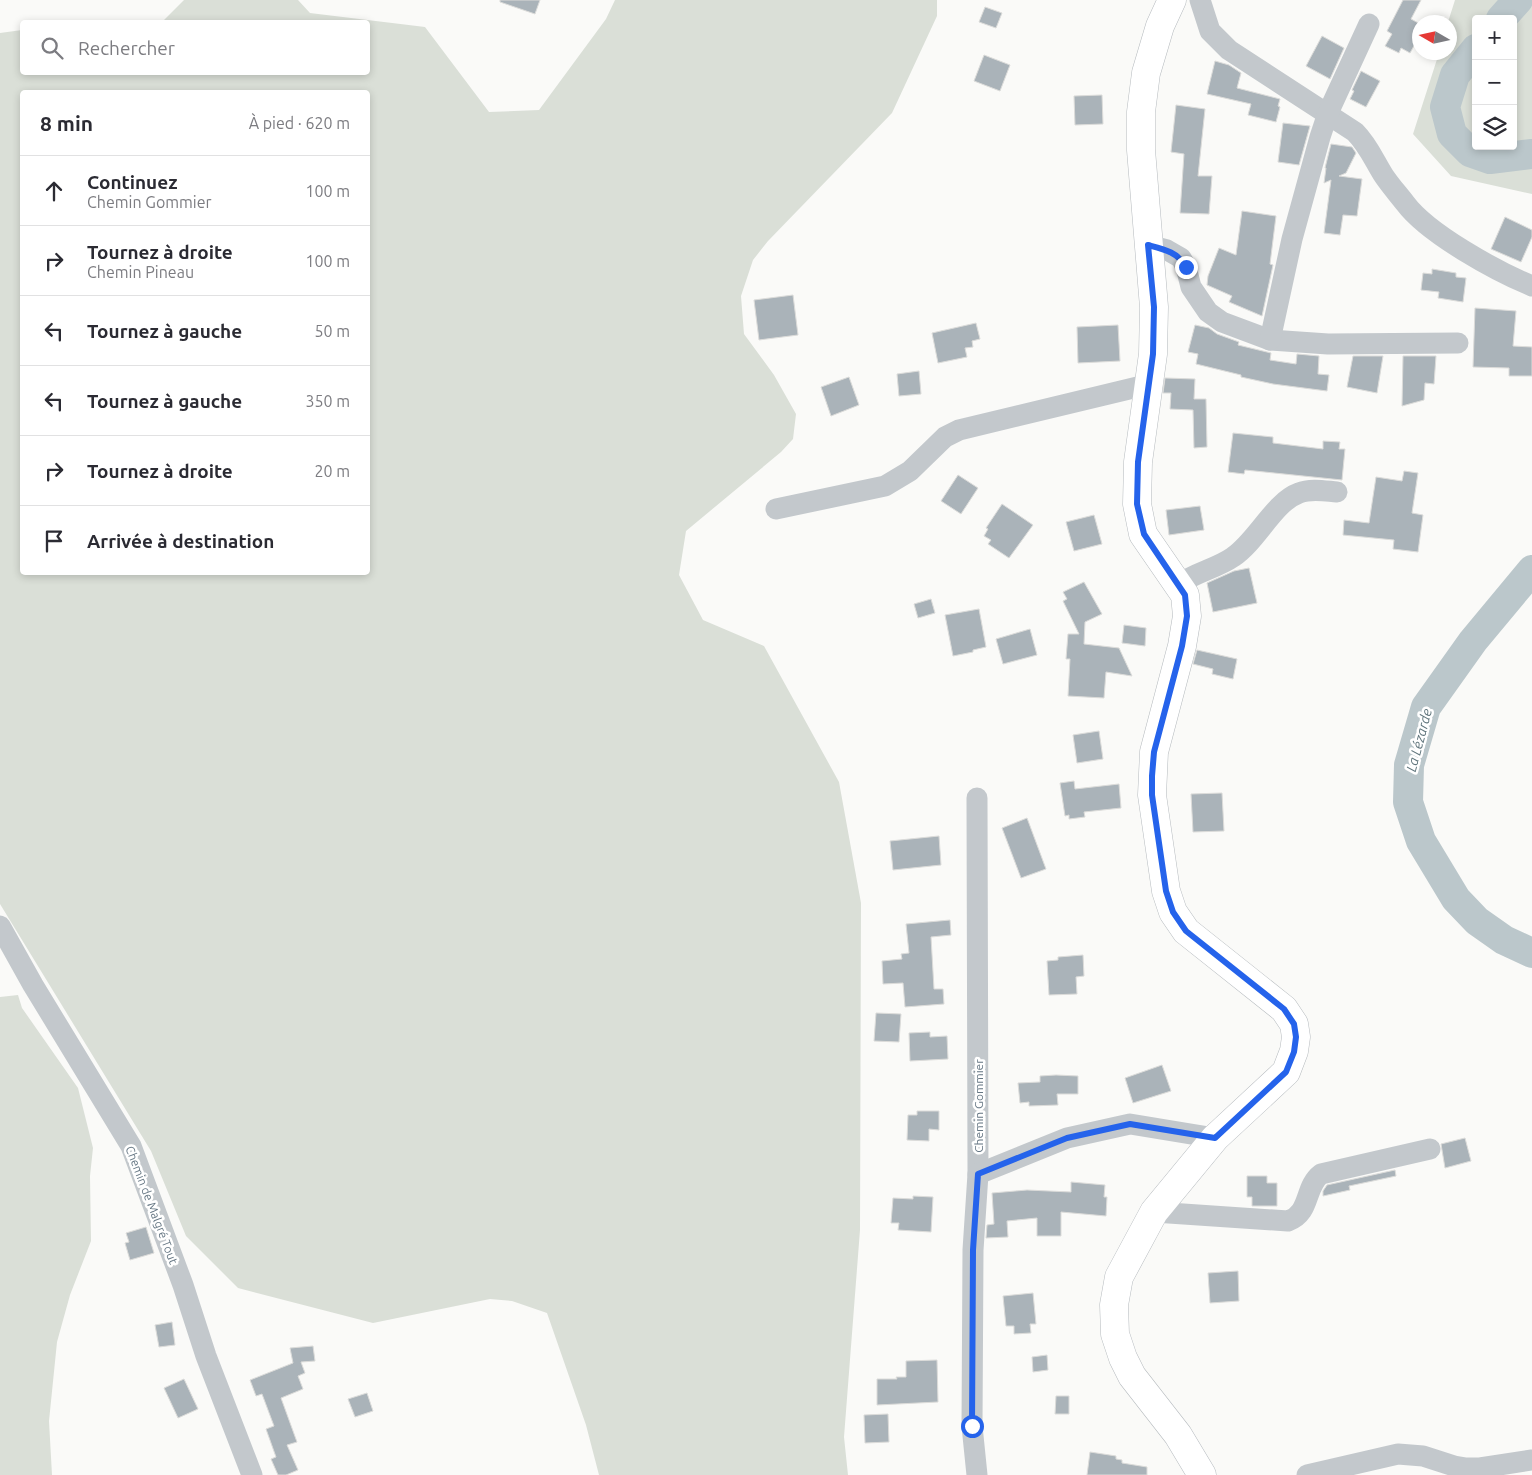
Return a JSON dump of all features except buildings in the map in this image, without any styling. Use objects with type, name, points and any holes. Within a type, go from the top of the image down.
[{"type":"main road","points":[[1172,0],[1160,26],[1148,65],[1141,112],[1141,150],[1154,307],[1153,354],[1138,462],[1137,504],[1144,534],[1185,595],[1187,616],[1182,646],[1154,752],[1152,795],[1166,891],[1173,912],[1186,931],[1284,1009],[1294,1024],[1296,1037],[1294,1052],[1286,1072],[1215,1138],[1154,1212],[1119,1277],[1114,1305],[1115,1334],[1123,1358],[1132,1376],[1178,1435],[1202,1475]]},
{"type":"street","points":[[1200,0],[1210,31],[1229,50],[1355,132],[1365,142],[1384,176],[1406,206],[1436,233],[1481,260],[1532,286]]},
{"type":"street","points":[[1270,340],[1292,238],[1328,113],[1369,24]]},
{"type":"street","points":[[1148,245],[1166,250],[1181,258],[1192,287],[1208,312],[1222,322],[1270,340],[1328,344],[1458,343]]},
{"type":"street","points":[[776,508],[885,486],[910,470],[945,437],[958,430],[1150,384]]},
{"type":"street","points":[[1178,584],[1189,577],[1220,565],[1245,548],[1275,512],[1294,496],[1309,490],[1337,492]]},
{"type":"street","name":"Chemin Gommier","points":[[977,798],[978,1174],[973,1270],[972,1426],[977,1475]]},
{"type":"street","name":"Chemin de Malgré Tout","points":[[0,926],[131,1146],[183,1285],[206,1356],[252,1475]]},
{"type":"street","points":[[978,1174],[1067,1138],[1130,1124],[1215,1138]]},
{"type":"street","points":[[1154,1212],[1288,1220],[1296,1218],[1301,1213],[1315,1180],[1321,1174],[1430,1149]]},
{"type":"street","points":[[1307,1475],[1398,1454],[1423,1456],[1466,1468],[1480,1468],[1532,1460]]},
{"type":"shaded area","points":[[184,0],[298,0],[310,13],[368,20],[164,20]]},
{"type":"shaded area","points":[[615,0],[937,0],[937,16],[892,113],[768,241],[753,260],[741,296],[744,334],[774,375],[796,414],[793,439],[781,452],[686,531],[679,575],[703,620],[764,646],[839,782],[861,903],[860,1230],[844,1437],[848,1475],[599,1475],[586,1425],[547,1313],[512,1301],[490,1299],[373,1323],[238,1288],[186,1236],[151,1151],[0,904],[0,33],[20,30],[20,75],[370,75],[370,20],[425,27],[489,112],[539,110],[606,19]]},
{"type":"shaded area","points":[[1455,0],[1532,0],[1532,194],[1451,176],[1413,134],[1437,60],[1457,60],[1457,15],[1450,15]]},
{"type":"shaded area","points":[[18,995],[22,1008],[78,1088],[93,1148],[90,1176],[91,1241],[70,1295],[57,1342],[49,1421],[52,1475],[0,1475],[0,997]]},
{"type":"waterway","name":"La Lézarde","points":[[1505,15],[1518,0]]},
{"type":"waterway","name":"La Lézarde","points":[[1472,54],[1455,75],[1445,107],[1452,134],[1470,152],[1490,159],[1532,154]]},
{"type":"waterway","name":"La Lézarde","points":[[1532,570],[1473,641],[1426,707],[1409,765],[1408,802],[1421,841],[1456,899],[1477,921],[1504,940],[1532,953]]},
{"type":"route","points":[[972,1426],[973,1250],[978,1174],[1067,1138],[1130,1124],[1215,1138],[1286,1072],[1294,1052],[1296,1037],[1294,1024],[1284,1009],[1186,931],[1173,912],[1166,891],[1152,795],[1154,752],[1182,646],[1187,616],[1185,595],[1144,534],[1137,504],[1138,462],[1153,354],[1154,307],[1148,245],[1166,250],[1181,258],[1186,267]]}]
